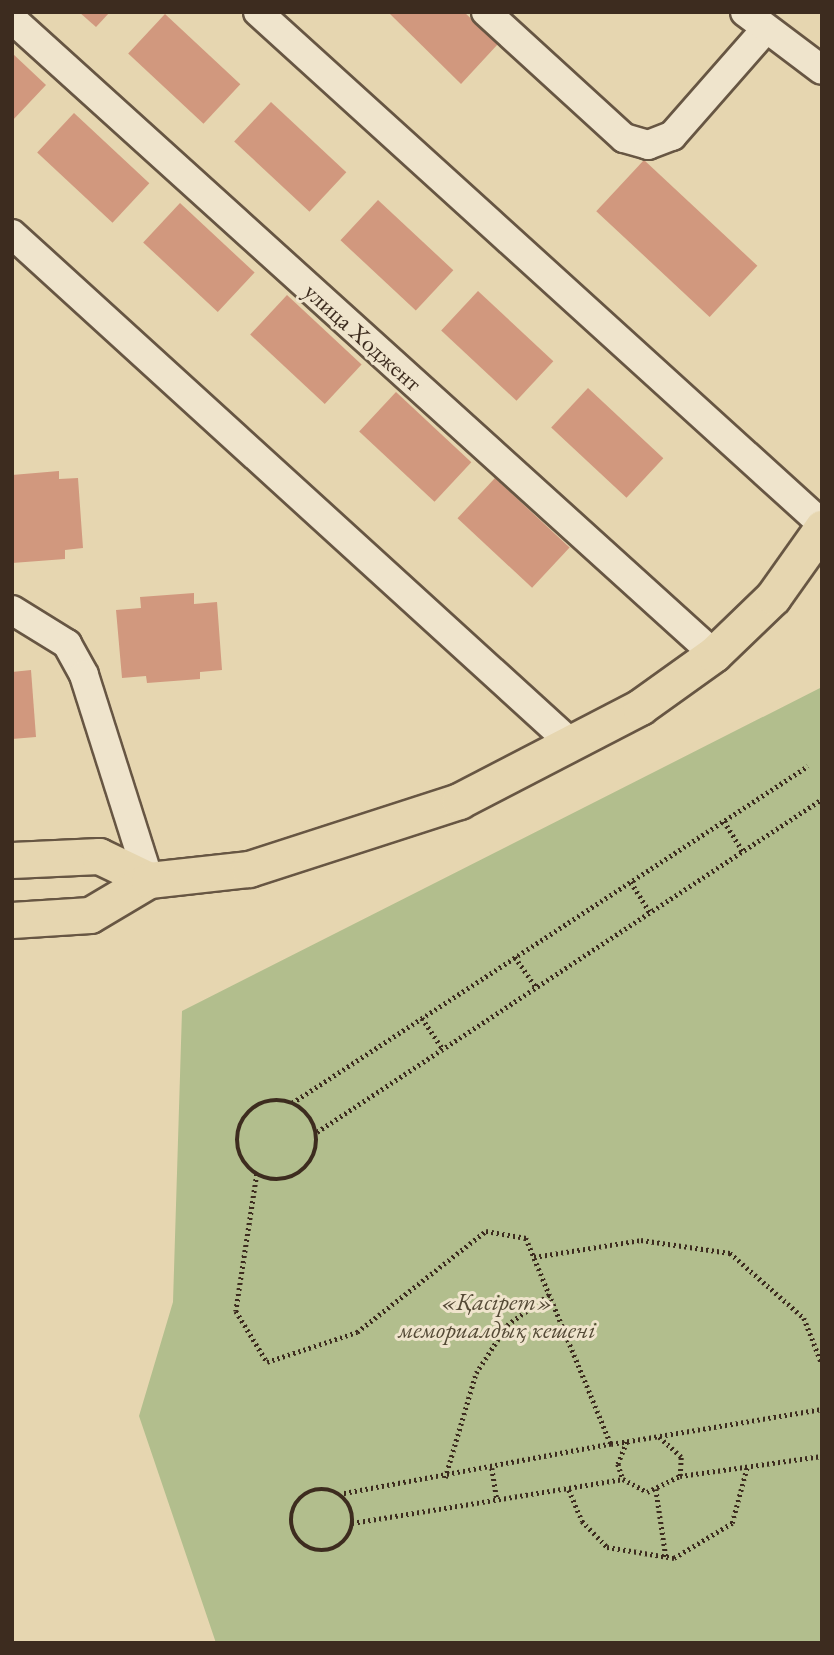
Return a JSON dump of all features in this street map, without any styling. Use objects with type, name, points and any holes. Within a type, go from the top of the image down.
[{"type":"main road","points":[[12,920],[90,915],[149,880],[249,869],[459,801],[573,745],[713,654],[773,597],[822,526]]},
{"type":"main road","points":[[249,869],[296,877],[354,864],[582,761],[725,667],[786,611],[822,567]]},
{"type":"main road","points":[[12,860],[99,856],[149,880]]},
{"type":"street","points":[[258,12],[822,526]]},
{"type":"street","points":[[486,12],[624,138],[648,145],[672,136],[755,21],[822,70]]},
{"type":"street","name":"улица Ходжент","points":[[12,19],[713,654]]},
{"type":"street","points":[[12,234],[573,745]]},
{"type":"street","points":[[18,617],[67,644],[84,675],[149,880]]},
{"type":"path","points":[[611,1444],[526,1238],[486,1231],[358,1332],[267,1362],[236,1311],[257,1174],[237,1142],[245,1117],[266,1102],[292,1102],[808,766]]},
{"type":"path","points":[[257,1174],[295,1176],[313,1158],[317,1132],[822,799]]},
{"type":"path","points":[[724,821],[743,851]]},
{"type":"path","points":[[631,882],[650,912]]},
{"type":"path","points":[[515,957],[536,987]]},
{"type":"path","points":[[422,1018],[443,1049]]},
{"type":"path","points":[[292,1102],[317,1132]]},
{"type":"path","points":[[534,1257],[641,1240],[730,1254],[804,1318],[822,1363]]},
{"type":"path","points":[[445,1478],[476,1373],[507,1325],[550,1294]]},
{"type":"path","points":[[342,1494],[352,1523],[348,1540],[326,1553],[302,1546],[289,1524],[296,1500],[317,1488],[342,1494],[445,1478],[657,1435],[822,1409]]},
{"type":"path","points":[[657,1435],[681,1457],[680,1476]]},
{"type":"path","points":[[626,1442],[618,1464],[623,1479],[634,1488],[656,1489],[680,1476],[822,1456]]},
{"type":"path","points":[[569,1490],[582,1521],[607,1547],[666,1557],[708,1542],[732,1523],[747,1467]]},
{"type":"path","points":[[492,1468],[497,1501]]},
{"type":"path","points":[[352,1523],[569,1490],[623,1479]]},
{"type":"path","points":[[656,1489],[666,1557]]},
{"type":"green space","name":"«Қасірет» мемориалдық кешені","points":[[822,687],[822,1643],[216,1643],[139,1416],[173,1302],[182,1011]]},
{"type":"building","points":[[79,12],[110,12],[96,27]]},
{"type":"building","points":[[388,12],[464,12],[498,44],[461,84]]},
{"type":"building","points":[[165,14],[240,84],[204,124],[128,53]]},
{"type":"building","points":[[12,53],[46,85],[12,121]]},
{"type":"building","points":[[271,102],[346,172],[310,212],[234,141]]},
{"type":"building","points":[[74,113],[149,183],[113,223],[37,152]]},
{"type":"building","points":[[644,160],[757,266],[710,317],[596,211]]},
{"type":"building","points":[[378,200],[453,270],[416,310],[340,240]]},
{"type":"building","points":[[180,203],[255,273],[218,312],[143,242]]},
{"type":"building","points":[[478,291],[553,361],[517,401],[441,330]]},
{"type":"building","points":[[287,295],[362,365],[325,404],[250,334]]},
{"type":"building","points":[[588,388],[663,458],[627,498],[551,427]]},
{"type":"building","points":[[396,392],[471,462],[435,502],[359,431]]},
{"type":"building","points":[[59,471],[59,479],[78,478],[83,548],[65,550],[65,559],[12,563],[12,475]]},
{"type":"building","points":[[495,478],[570,548],[532,588],[457,518]]},
{"type":"building","points":[[194,593],[194,604],[217,602],[222,670],[200,672],[200,679],[147,683],[146,676],[122,678],[116,610],[141,608],[140,597]]},
{"type":"building","points":[[31,670],[36,737],[12,739],[12,672]]}]
